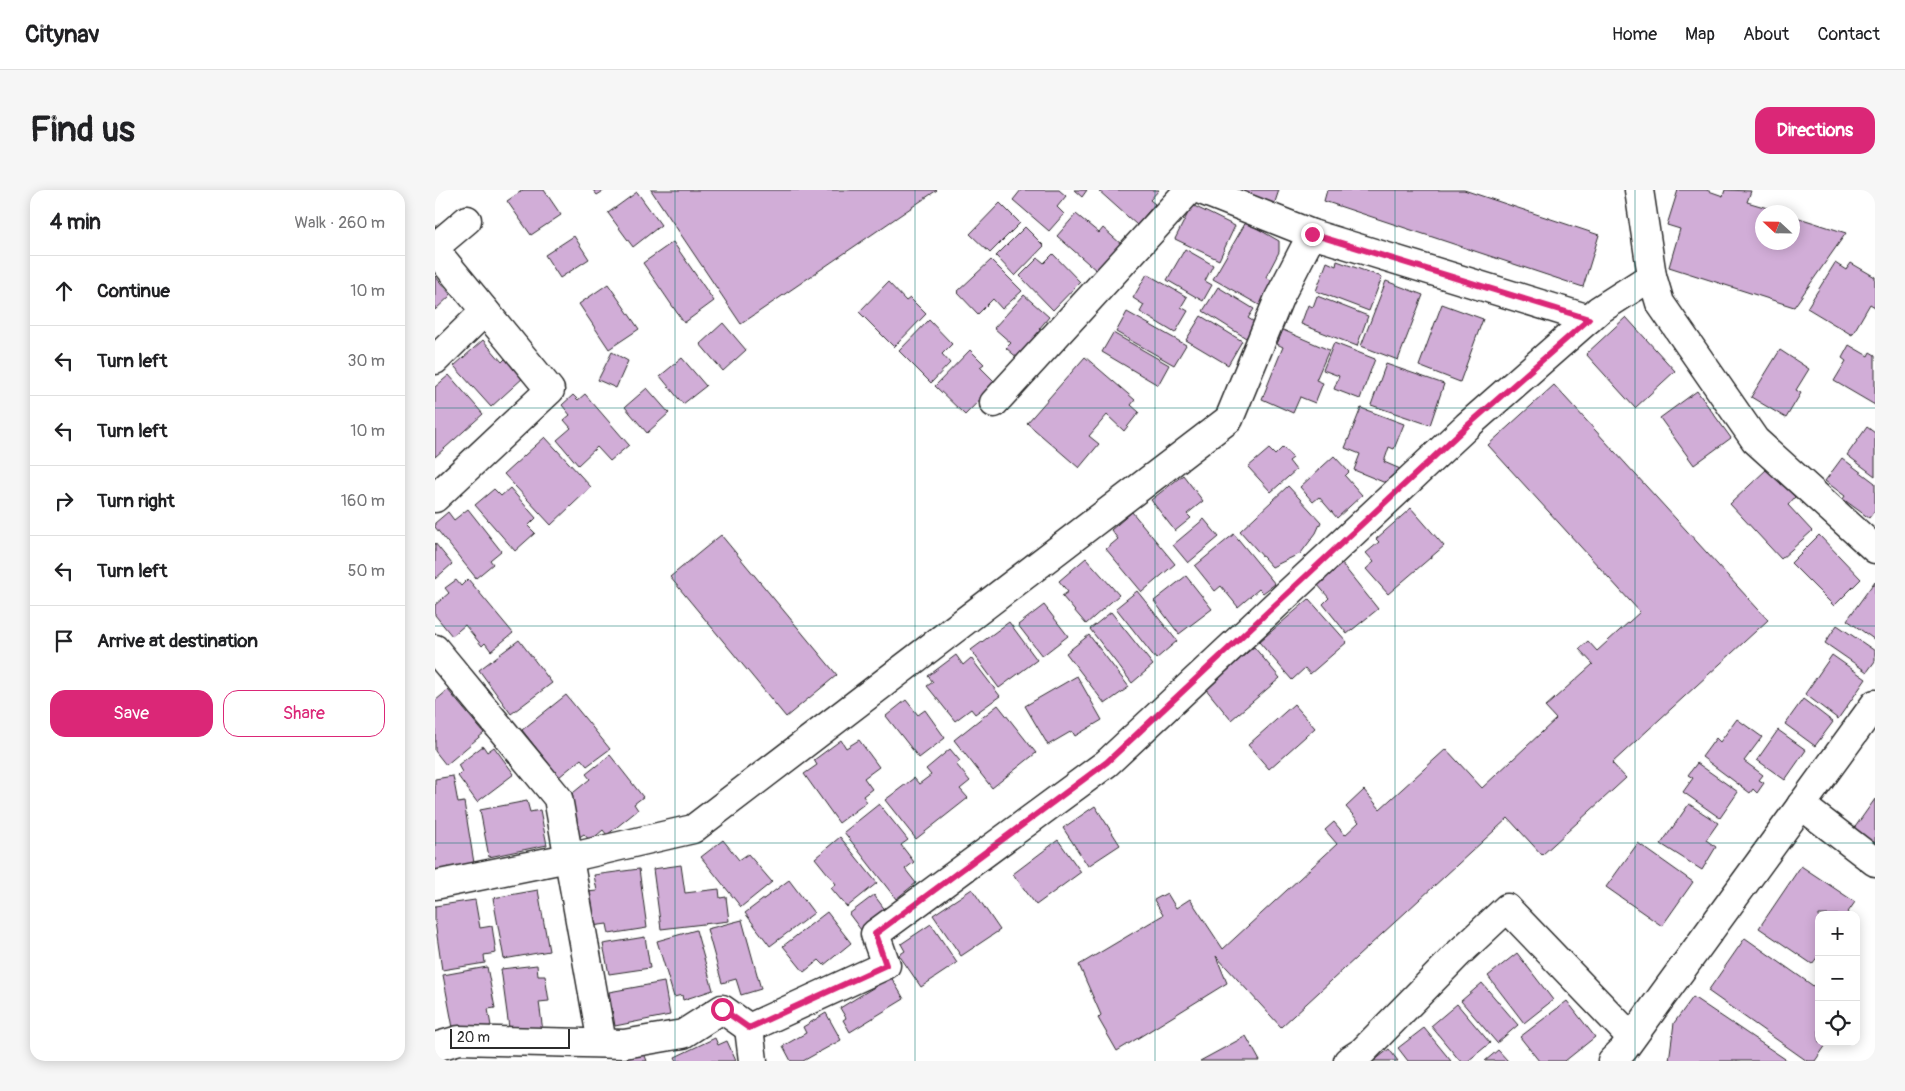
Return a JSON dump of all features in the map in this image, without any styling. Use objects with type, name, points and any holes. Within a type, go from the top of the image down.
[{"type":"street","points":[[994,403],[1189,190]]},
{"type":"street","points":[[1201,190],[1312,234],[1589,319]]},
{"type":"street","points":[[1639,190],[1652,276],[1660,303],[1755,440],[1875,549]]},
{"type":"street","points":[[435,498],[550,390],[435,248],[467,220]]},
{"type":"street","points":[[435,885],[569,858],[693,830],[1229,418],[1279,298],[1312,234]]},
{"type":"street","points":[[749,1028],[886,965],[875,934],[1107,762],[1467,426],[1599,310],[1652,276]]},
{"type":"street","points":[[435,360],[485,311]]},
{"type":"street","points":[[435,649],[558,798],[602,1043]]},
{"type":"street","points":[[1612,1061],[1623,1050],[1875,704]]},
{"type":"street","points":[[1801,805],[1875,862]]},
{"type":"street","points":[[1348,1061],[1362,1052],[1459,953],[1507,908],[1631,1037]]},
{"type":"street","points":[[435,1047],[459,1040],[624,1044],[683,1034],[722,1009],[749,1028],[753,1061]]},
{"type":"building","points":[[523,190],[544,190],[561,215],[531,235],[507,201]]},
{"type":"building","points":[[593,190],[605,190],[597,195]]},
{"type":"building","points":[[651,190],[937,190],[741,324]]},
{"type":"building","points":[[1021,190],[1059,190],[1066,196],[1057,207],[1064,214],[1049,231],[1013,200]]},
{"type":"building","points":[[1074,190],[1087,190],[1082,197]]},
{"type":"building","points":[[1098,190],[1159,190],[1150,200],[1155,204],[1137,225]]},
{"type":"building","points":[[1231,190],[1279,190],[1274,205]]},
{"type":"building","points":[[1327,190],[1464,190],[1599,235],[1583,287],[1324,201]]},
{"type":"building","points":[[1678,190],[1706,190],[1723,196],[1725,190],[1751,191],[1747,202],[1757,205],[1755,205],[1755,250],[1800,250],[1800,218],[1846,233],[1794,307],[1669,267],[1680,229],[1667,225]]},
{"type":"building","points":[[637,192],[661,225],[633,247],[608,213]]},
{"type":"building","points":[[1000,203],[1020,223],[990,253],[970,234]]},
{"type":"building","points":[[1192,205],[1235,226],[1219,260],[1175,239]]},
{"type":"building","points":[[1076,214],[1099,233],[1103,228],[1121,244],[1097,271],[1057,236]]},
{"type":"building","points":[[1246,222],[1279,241],[1279,252],[1266,277],[1274,282],[1261,306],[1213,279]]},
{"type":"building","points":[[1025,227],[1044,246],[1015,276],[996,256]]},
{"type":"building","points":[[574,236],[589,259],[560,278],[545,255]]},
{"type":"building","points":[[673,242],[714,301],[684,323],[643,263]]},
{"type":"building","points":[[1185,249],[1213,265],[1205,281],[1212,285],[1203,301],[1167,280]]},
{"type":"building","points":[[1053,254],[1080,282],[1053,310],[1020,276],[1038,258],[1044,263]]},
{"type":"building","points":[[991,260],[1022,291],[1002,309],[993,299],[978,314],[957,292]]},
{"type":"building","points":[[1337,261],[1382,277],[1369,311],[1316,291],[1327,262],[1336,266]]},
{"type":"building","points":[[1835,263],[1846,270],[1851,263],[1875,277],[1875,307],[1870,304],[1852,335],[1807,308]]},
{"type":"building","points":[[1147,274],[1187,297],[1181,307],[1188,311],[1175,333],[1140,312],[1144,305],[1133,298]]},
{"type":"building","points":[[435,276],[451,295],[435,310]]},
{"type":"building","points":[[1386,281],[1423,295],[1398,360],[1361,346]]},
{"type":"building","points":[[888,282],[906,301],[910,298],[926,314],[894,347],[859,312]]},
{"type":"building","points":[[608,284],[639,329],[609,349],[579,304]]},
{"type":"building","points":[[1218,287],[1254,309],[1248,318],[1256,323],[1246,338],[1203,311]]},
{"type":"building","points":[[1024,295],[1049,317],[1039,329],[1043,333],[1019,359],[1006,348],[1011,343],[994,328]]},
{"type":"building","points":[[1317,296],[1368,316],[1357,346],[1301,324],[1308,305],[1313,307]]},
{"type":"building","points":[[1442,304],[1483,319],[1460,382],[1419,366]]},
{"type":"building","points":[[1127,312],[1186,345],[1174,365],[1116,332]]},
{"type":"building","points":[[1201,316],[1242,341],[1228,365],[1186,340]]},
{"type":"building","points":[[1626,317],[1675,371],[1635,408],[1586,354]]},
{"type":"building","points":[[929,320],[952,344],[942,354],[950,363],[931,383],[899,351]]},
{"type":"building","points":[[723,323],[746,350],[723,371],[700,344]]},
{"type":"building","points":[[1283,330],[1329,350],[1316,380],[1323,383],[1315,403],[1300,397],[1293,413],[1262,399],[1283,347],[1277,344]]},
{"type":"building","points":[[1113,333],[1169,365],[1158,385],[1102,352]]},
{"type":"building","points":[[483,340],[502,362],[507,357],[524,377],[491,407],[454,366]]},
{"type":"building","points":[[1334,343],[1375,359],[1360,399],[1334,389],[1339,376],[1323,370]]},
{"type":"building","points":[[1849,345],[1868,356],[1870,352],[1875,355],[1875,405],[1834,381],[1846,361],[1842,358]]},
{"type":"building","points":[[970,350],[984,364],[980,367],[996,383],[965,415],[935,386]]},
{"type":"building","points":[[1780,350],[1809,369],[1796,390],[1801,393],[1786,418],[1751,397]]},
{"type":"building","points":[[612,352],[628,361],[616,388],[598,380]]},
{"type":"building","points":[[1085,357],[1135,400],[1131,405],[1139,412],[1124,431],[1107,415],[1089,436],[1099,444],[1079,468],[1027,423]]},
{"type":"building","points":[[682,358],[706,386],[683,404],[660,376]]},
{"type":"building","points":[[1386,364],[1444,384],[1430,425],[1371,405]]},
{"type":"building","points":[[449,375],[483,414],[435,457],[435,387]]},
{"type":"building","points":[[1554,385],[1768,620],[1612,763],[1626,778],[1542,855],[1508,818],[1281,1027],[1216,956],[1227,983],[1117,1051],[1098,1018],[1101,1015],[1079,965],[1163,915],[1154,900],[1167,893],[1176,908],[1190,899],[1223,949],[1337,844],[1325,830],[1334,822],[1345,835],[1359,822],[1346,807],[1364,790],[1380,809],[1446,749],[1482,788],[1556,719],[1545,707],[1593,664],[1579,649],[1588,641],[1597,651],[1640,612],[1488,445]]},
{"type":"building","points":[[647,388],[669,413],[647,433],[625,407]]},
{"type":"building","points":[[1697,391],[1731,438],[1694,465],[1660,418]]},
{"type":"building","points":[[585,394],[629,445],[610,461],[597,447],[578,465],[557,440],[571,428],[564,420],[570,415],[562,405],[573,395],[578,400]]},
{"type":"building","points":[[1361,408],[1404,424],[1394,449],[1389,447],[1384,462],[1405,471],[1388,484],[1354,470],[1360,454],[1345,448]]},
{"type":"building","points":[[1867,427],[1875,433],[1875,476],[1847,455]]},
{"type":"building","points":[[545,437],[591,487],[551,525],[504,474]]},
{"type":"building","points":[[1283,447],[1293,458],[1289,461],[1296,470],[1271,492],[1248,467],[1269,449],[1275,455]]},
{"type":"building","points":[[1334,456],[1349,472],[1345,476],[1362,495],[1337,518],[1319,497],[1313,502],[1300,487]]},
{"type":"building","points":[[1842,458],[1875,483],[1875,510],[1869,518],[1843,499],[1845,496],[1825,481]]},
{"type":"building","points":[[1768,468],[1795,497],[1788,505],[1812,531],[1781,559],[1730,504]]},
{"type":"building","points":[[1183,475],[1203,501],[1187,514],[1191,518],[1175,531],[1151,500]]},
{"type":"building","points":[[1288,486],[1321,522],[1316,533],[1301,553],[1272,567],[1240,531]]},
{"type":"building","points":[[510,488],[536,518],[528,526],[535,533],[515,551],[475,505],[494,489],[501,496]]},
{"type":"building","points":[[1411,508],[1444,546],[1388,594],[1366,569],[1374,562],[1366,553],[1379,542],[1376,539]]},
{"type":"building","points":[[468,509],[501,551],[490,560],[493,564],[476,578],[435,527],[435,523],[448,512],[454,520]]},
{"type":"building","points":[[1132,512],[1175,564],[1142,592],[1106,549],[1118,539],[1111,530]]},
{"type":"building","points":[[1204,519],[1219,537],[1188,563],[1173,545]]},
{"type":"building","points":[[1234,534],[1275,584],[1263,593],[1259,589],[1238,607],[1221,586],[1215,591],[1195,566]]},
{"type":"building","points":[[721,535],[837,675],[786,717],[670,577]]},
{"type":"building","points":[[1819,535],[1861,579],[1834,606],[1791,563]]},
{"type":"building","points":[[435,543],[452,564],[435,579]]},
{"type":"building","points":[[1086,558],[1119,595],[1086,624],[1062,596],[1068,592],[1059,581]]},
{"type":"building","points":[[1342,564],[1378,609],[1347,634],[1323,604],[1329,598],[1317,584]]},
{"type":"building","points":[[1186,576],[1212,609],[1179,634],[1154,601]]},
{"type":"building","points":[[468,579],[513,633],[491,651],[485,643],[482,646],[465,625],[452,636],[435,615],[435,605],[449,593],[445,588],[456,580],[461,586]]},
{"type":"building","points":[[1875,581],[1875,640],[1847,620]]},
{"type":"building","points":[[1137,591],[1177,641],[1156,659],[1116,608]]},
{"type":"building","points":[[1309,599],[1347,642],[1310,674],[1305,668],[1292,680],[1259,642]]},
{"type":"building","points":[[1044,605],[1068,636],[1042,656],[1018,625]]},
{"type":"building","points":[[1111,612],[1153,665],[1132,683],[1090,629]]},
{"type":"building","points":[[1009,622],[1037,660],[999,688],[971,650]]},
{"type":"building","points":[[1837,625],[1875,651],[1875,661],[1867,672],[1825,643]]},
{"type":"building","points":[[1089,635],[1129,687],[1105,704],[1066,653]]},
{"type":"building","points":[[519,640],[552,683],[511,714],[479,670]]},
{"type":"building","points":[[1254,647],[1280,678],[1231,720],[1205,688]]},
{"type":"building","points":[[956,655],[963,665],[971,658],[1000,696],[975,714],[971,709],[955,721],[927,686],[933,682],[928,676]]},
{"type":"building","points":[[1832,655],[1866,679],[1838,719],[1805,694]]},
{"type":"building","points":[[1077,676],[1102,720],[1075,736],[1072,731],[1048,745],[1025,706]]},
{"type":"building","points":[[448,690],[484,733],[446,765],[435,751],[435,701]]},
{"type":"building","points":[[566,695],[610,749],[587,766],[581,759],[559,777],[522,730]]},
{"type":"building","points":[[1803,699],[1833,722],[1815,746],[1785,724]]},
{"type":"building","points":[[906,700],[918,715],[925,710],[945,738],[919,758],[886,716]]},
{"type":"building","points":[[1294,704],[1315,728],[1269,769],[1248,745]]},
{"type":"building","points":[[998,705],[1036,753],[992,788],[954,740]]},
{"type":"building","points":[[1737,719],[1762,737],[1744,761],[1763,775],[1759,780],[1764,783],[1757,793],[1753,789],[1750,793],[1702,757],[1716,738],[1720,742]]},
{"type":"building","points":[[1778,730],[1806,750],[1785,780],[1757,760]]},
{"type":"building","points":[[841,740],[846,748],[859,740],[879,767],[864,778],[872,789],[863,796],[867,802],[839,823],[804,774],[817,765],[814,760]]},
{"type":"building","points":[[483,746],[487,752],[494,747],[514,774],[477,802],[458,776],[462,772],[458,765]]},
{"type":"building","points":[[950,749],[960,761],[956,764],[970,781],[960,789],[968,798],[916,839],[885,800],[914,778],[919,784],[931,775],[926,769]]},
{"type":"building","points":[[610,755],[643,797],[634,804],[638,810],[607,835],[603,830],[590,841],[584,834],[578,838],[568,797],[590,779],[586,774]]},
{"type":"building","points":[[1697,763],[1738,792],[1720,818],[1683,792],[1693,778],[1688,775]]},
{"type":"building","points":[[453,776],[458,803],[464,802],[474,863],[435,870],[435,779]]},
{"type":"building","points":[[1875,799],[1875,846],[1853,830]]},
{"type":"building","points":[[527,801],[530,812],[540,810],[547,845],[489,857],[480,810]]},
{"type":"building","points":[[879,804],[908,840],[901,845],[914,862],[905,869],[916,883],[896,899],[844,832]]},
{"type":"building","points":[[1689,804],[1718,823],[1706,840],[1716,847],[1702,870],[1661,844]]},
{"type":"building","points":[[1095,806],[1120,845],[1088,866],[1063,828]]},
{"type":"building","points":[[840,837],[877,883],[847,907],[831,888],[836,884],[815,858]]},
{"type":"building","points":[[723,840],[739,860],[748,854],[772,882],[741,907],[701,857]]},
{"type":"building","points":[[1058,840],[1081,872],[1036,905],[1013,874]]},
{"type":"building","points":[[1638,843],[1693,882],[1662,926],[1606,887]]},
{"type":"building","points":[[681,865],[685,893],[719,889],[720,898],[726,897],[729,921],[661,929],[653,869]]},
{"type":"building","points":[[1801,866],[1855,902],[1849,911],[1815,911],[1815,960],[1812,964],[1759,928]]},
{"type":"building","points":[[639,869],[647,928],[609,934],[607,924],[592,926],[587,892],[597,891],[594,875]]},
{"type":"building","points":[[789,880],[814,913],[770,946],[745,913]]},
{"type":"building","points":[[972,889],[1000,930],[961,956],[933,915]]},
{"type":"building","points":[[538,890],[549,951],[504,959],[493,898]]},
{"type":"building","points":[[874,895],[886,911],[861,930],[849,914]]},
{"type":"building","points":[[475,900],[480,928],[492,926],[496,953],[484,955],[485,963],[442,970],[435,922],[435,906]]},
{"type":"building","points":[[827,912],[851,943],[824,965],[819,960],[804,972],[783,946]]},
{"type":"building","points":[[742,920],[761,989],[741,995],[736,979],[722,983],[707,929]]},
{"type":"building","points":[[931,924],[957,963],[921,987],[899,955],[905,951],[901,944]]},
{"type":"building","points":[[696,930],[713,990],[683,1000],[682,995],[674,997],[657,941]]},
{"type":"building","points":[[645,937],[650,968],[609,974],[603,944]]},
{"type":"building","points":[[1745,938],[1815,987],[1815,1046],[1825,1046],[1815,1061],[1807,1061],[1708,991]]},
{"type":"building","points":[[1517,953],[1553,1000],[1524,1023],[1488,976]]},
{"type":"building","points":[[537,965],[538,976],[545,976],[549,1001],[539,1002],[543,1031],[510,1035],[501,969]]},
{"type":"building","points":[[487,967],[495,1008],[488,1009],[491,1026],[454,1033],[443,975]]},
{"type":"building","points":[[891,977],[904,999],[850,1032],[843,1020],[846,1018],[840,1008]]},
{"type":"building","points":[[664,982],[670,1015],[615,1026],[609,992]]},
{"type":"building","points":[[1482,983],[1518,1025],[1497,1043],[1461,1001]]},
{"type":"building","points":[[1693,997],[1788,1061],[1669,1061],[1674,1023]]},
{"type":"building","points":[[1567,1001],[1595,1037],[1565,1061],[1539,1061],[1520,1037]]},
{"type":"building","points":[[1457,1004],[1490,1043],[1468,1061],[1460,1061],[1431,1026]]},
{"type":"building","points":[[826,1013],[841,1040],[803,1061],[791,1061],[783,1046],[806,1033],[803,1027]]},
{"type":"building","points":[[1424,1028],[1451,1061],[1408,1061],[1398,1048]]},
{"type":"building","points":[[1246,1036],[1260,1061],[1200,1061]]},
{"type":"building","points":[[715,1038],[718,1045],[727,1041],[736,1061],[677,1061],[675,1057]]},
{"type":"building","points":[[1389,1049],[1398,1061],[1374,1061]]},
{"type":"building","points":[[1498,1050],[1508,1061],[1485,1061]]},
{"type":"building","points":[[644,1053],[647,1061],[622,1061],[622,1059]]},
{"type":"route","points":[[722,1009],[749,1028],[886,965],[875,934],[1107,762],[1467,426],[1589,319],[1312,234]]}]
